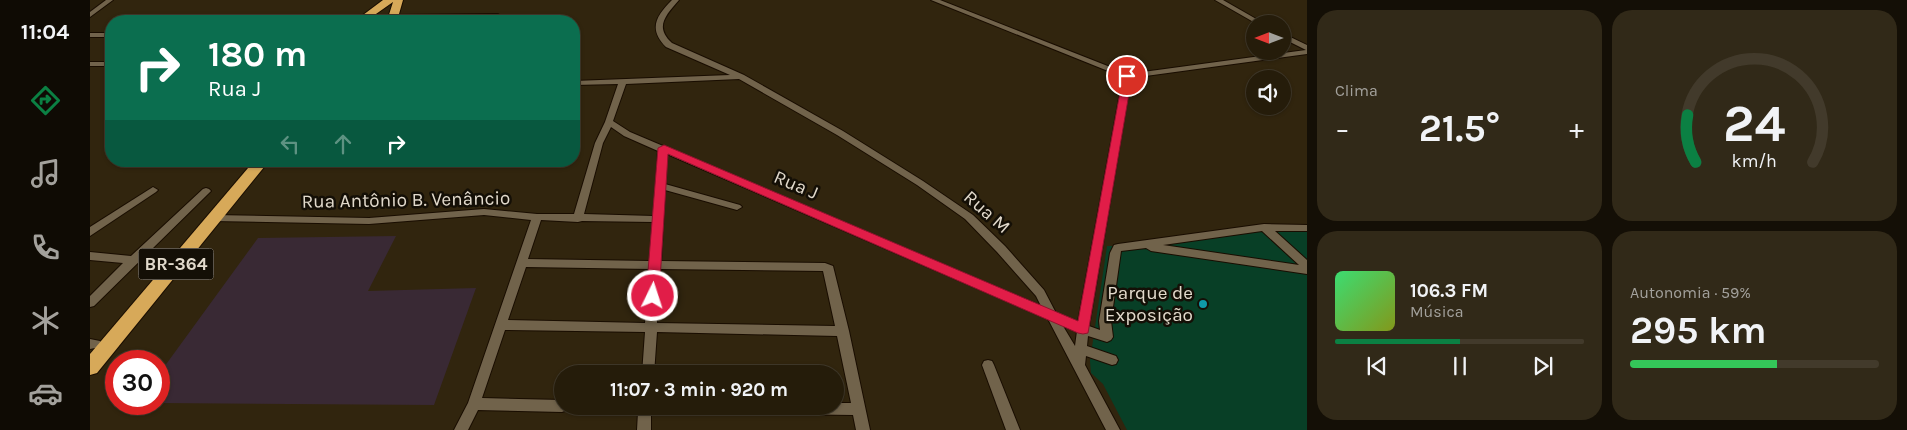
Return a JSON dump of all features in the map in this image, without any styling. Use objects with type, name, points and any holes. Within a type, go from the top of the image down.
[{"type":"highway","points":[[368,15],[389,0]]},
{"type":"highway","points":[[394,15],[398,0]]},
{"type":"highway","name":"BR-364","points":[[92,346],[247,167]]},
{"type":"highway","name":"BR-364","points":[[90,367],[257,167]]},
{"type":"street","points":[[90,15],[110,0]]},
{"type":"street","name":"Rua M","points":[[676,0],[669,8],[658,31],[669,45],[741,77],[920,183],[968,217],[1026,276],[1040,293],[1113,430]]},
{"type":"street","points":[[936,0],[1127,76],[1307,52]]},
{"type":"street","points":[[1218,0],[1246,15]]},
{"type":"street","points":[[90,35],[105,35]]},
{"type":"street","points":[[1291,40],[1307,48]]},
{"type":"street","points":[[90,64],[105,64]]},
{"type":"street","points":[[1080,365],[1083,329],[1127,76]]},
{"type":"street","points":[[580,83],[741,77]]},
{"type":"street","points":[[578,218],[598,143],[609,122],[623,82]]},
{"type":"street","name":"Rua J","points":[[609,122],[627,134],[664,148],[1054,318]]},
{"type":"street","points":[[648,365],[664,148]]},
{"type":"street","points":[[661,186],[737,207]]},
{"type":"street","points":[[90,232],[153,190]]},
{"type":"street","points":[[90,303],[132,260],[206,191]]},
{"type":"street","name":"Rua Antônio B. Venâncio","points":[[213,218],[369,221],[484,212],[537,217],[658,218]]},
{"type":"street","points":[[461,430],[474,404],[537,217]]},
{"type":"street","points":[[1141,246],[1264,227],[1307,228]]},
{"type":"street","points":[[1264,227],[1307,266]]},
{"type":"street","points":[[1054,318],[1107,338],[1105,321],[1115,253],[1118,248],[1125,246],[1141,246],[1307,270]]},
{"type":"street","points":[[90,256],[132,260]]},
{"type":"street","points":[[522,263],[829,269],[863,430]]},
{"type":"street","points":[[501,325],[843,331]]},
{"type":"street","points":[[1080,348],[1112,360]]},
{"type":"street","points":[[988,365],[1013,430]]},
{"type":"street","points":[[474,404],[554,406]]},
{"type":"street","points":[[844,409],[859,409]]},
{"type":"street","points":[[644,430],[645,415]]},
{"type":"shaded area","points":[[396,236],[368,291],[476,288],[434,405],[170,403],[170,359],[258,238]]},
{"type":"green space","name":"Parque de Exposição","points":[[1264,227],[1307,228],[1307,430],[1127,430],[1103,384],[1091,373],[1090,361],[1107,246],[1141,246]]},
{"type":"place","name":"Parque de Exposição","points":[[1203,304]]},
{"type":"route","points":[[653,296],[664,148],[1083,329],[1127,76]]}]
